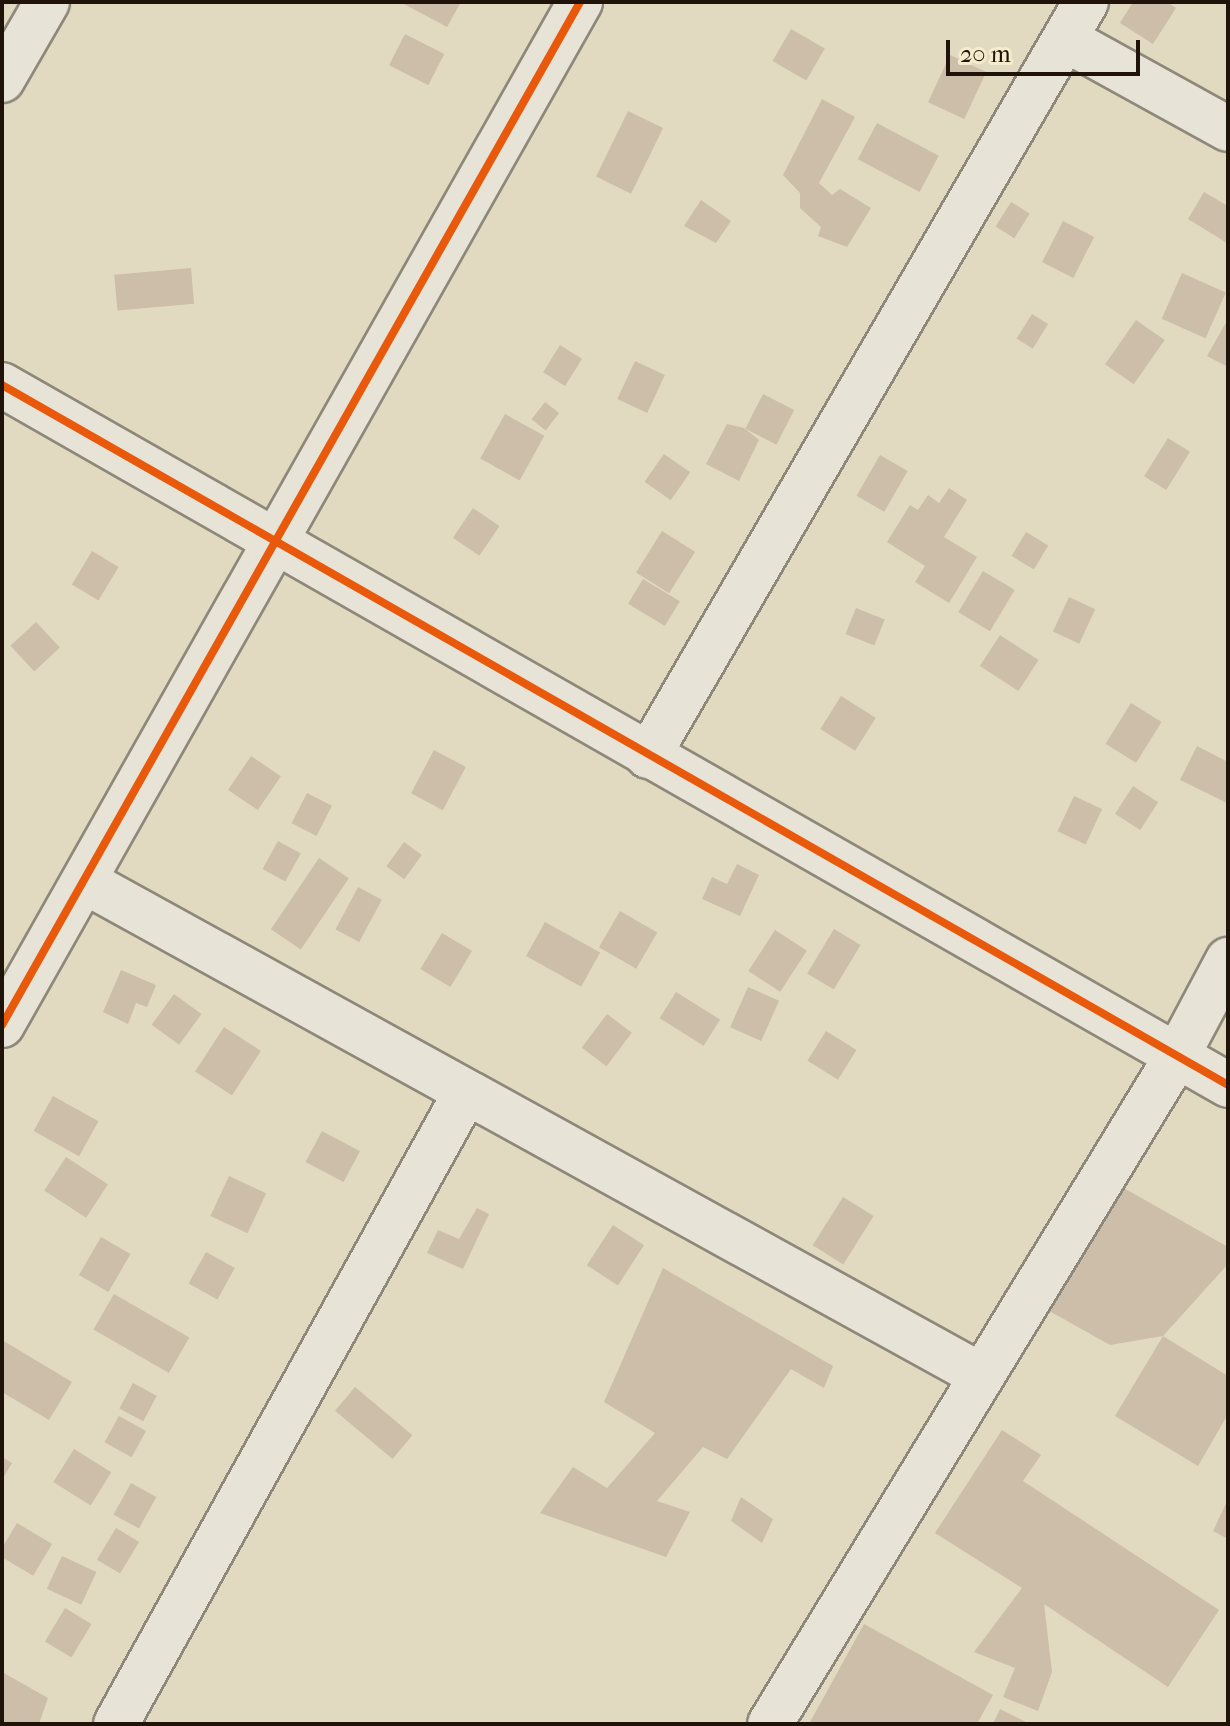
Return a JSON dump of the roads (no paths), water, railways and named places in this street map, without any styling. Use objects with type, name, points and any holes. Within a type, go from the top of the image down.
[{"type":"street","points":[[2,80],[47,2]]},
{"type":"street","points":[[2,1025],[580,2]]},
{"type":"street","points":[[648,756],[1086,2]]},
{"type":"street","points":[[1065,39],[1228,129]]},
{"type":"street","points":[[2,385],[274,545],[1228,1085]]},
{"type":"street","points":[[84,881],[982,1376]]},
{"type":"street","points":[[770,1724],[1177,1056],[1228,960]]},
{"type":"street","points":[[116,1724],[466,1092]]}]
